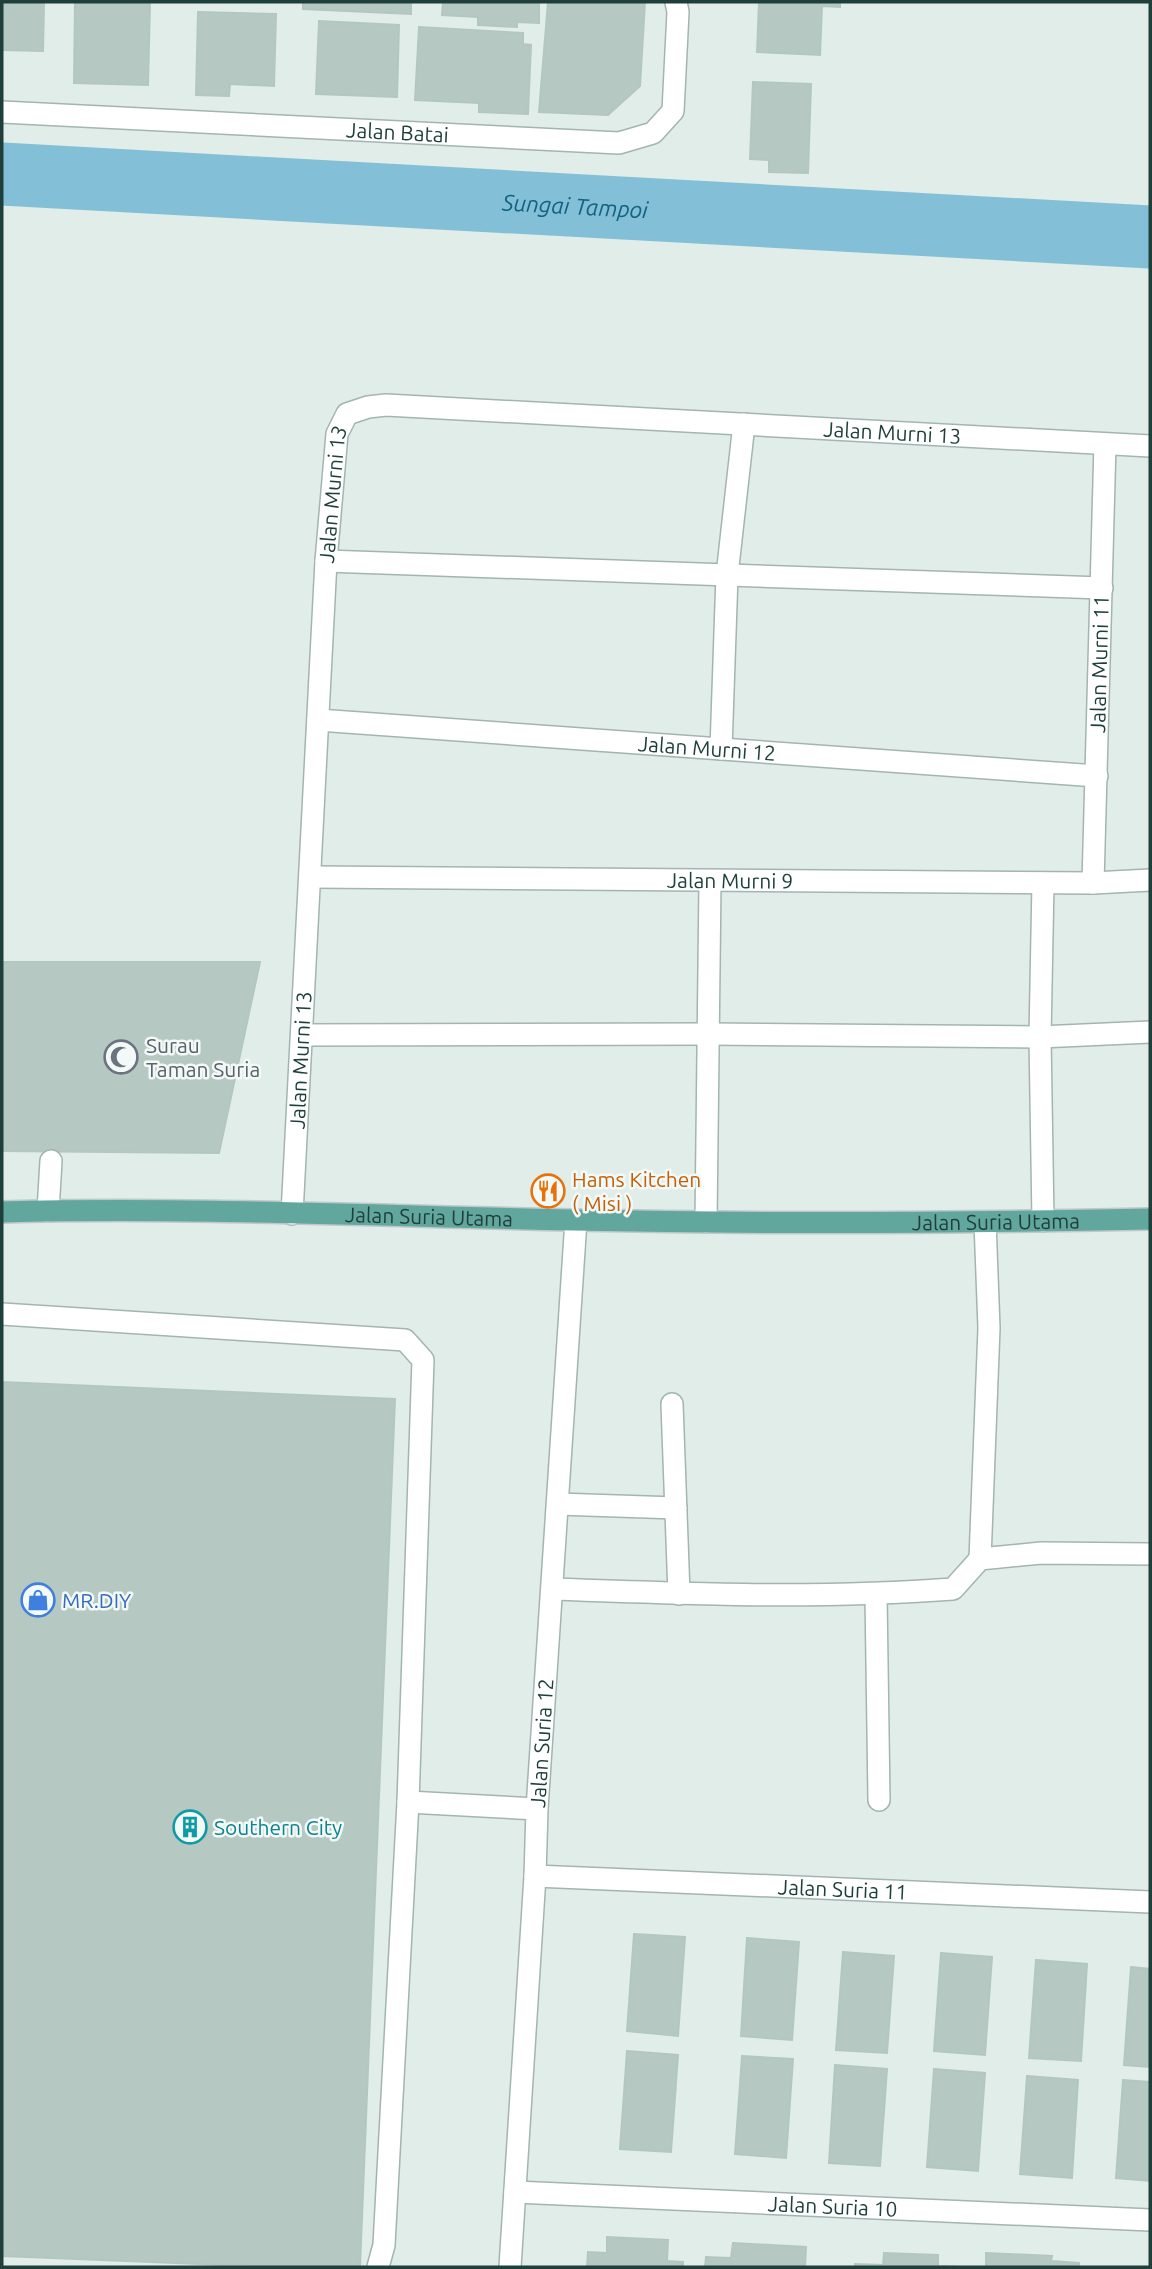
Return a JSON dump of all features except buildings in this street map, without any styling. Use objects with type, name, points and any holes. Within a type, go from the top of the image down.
[{"type":"main road","name":"Jalan Suria Utama","points":[[2,1212],[292,1214],[706,1222],[1150,1219]]},
{"type":"street","name":"Jalan Batai","points":[[2,112],[619,143],[653,133],[673,111],[678,12],[676,2]]},
{"type":"street","name":"Jalan Murni 13","points":[[292,1214],[326,561],[337,434],[347,414],[386,405],[1150,446]]},
{"type":"street","points":[[721,749],[727,575],[744,424]]},
{"type":"street","name":"Jalan Murni 11","points":[[1093,883],[1105,444]]},
{"type":"street","points":[[326,561],[1102,588]]},
{"type":"street","name":"Jalan Murni 12","points":[[318,720],[1097,776]]},
{"type":"street","name":"Jalan Murni 9","points":[[310,877],[710,882],[1093,883],[1150,880]]},
{"type":"street","points":[[706,1222],[710,882]]},
{"type":"street","points":[[1043,883],[1040,1037],[1043,1221]]},
{"type":"street","points":[[302,1035],[708,1034],[1040,1037],[1150,1032]]},
{"type":"street","points":[[48,1211],[51,1161]]},
{"type":"street","name":"Jalan Suria 12","points":[[510,2267],[576,1220]]},
{"type":"street","points":[[552,1589],[679,1594],[876,1595],[953,1589],[980,1559],[989,1328],[985,1222]]},
{"type":"street","points":[[2,1314],[405,1340],[423,1360],[408,1802],[384,2245],[378,2267]]},
{"type":"street","points":[[672,1404],[679,1594]]},
{"type":"street","points":[[558,1504],[676,1508]]},
{"type":"street","points":[[980,1559],[1041,1553],[1150,1554]]},
{"type":"street","points":[[876,1595],[879,1800]]},
{"type":"street","points":[[408,1802],[537,1809]]},
{"type":"street","name":"Jalan Suria 11","points":[[535,1876],[1150,1902]]},
{"type":"street","name":"Jalan Suria 10","points":[[515,2192],[1150,2220]]},
{"type":"waterway","name":"Sungai Tampoi","points":[[2,174],[1150,237]]},
{"type":"place","name":"Surau Taman Suria","points":[[121,1057]]},
{"type":"place","name":"Hams Kitchen ( Misi )","points":[[548,1191]]},
{"type":"place","name":"MR.DIY","points":[[38,1600]]},
{"type":"place","name":"Southern City","points":[[190,1827]]}]
